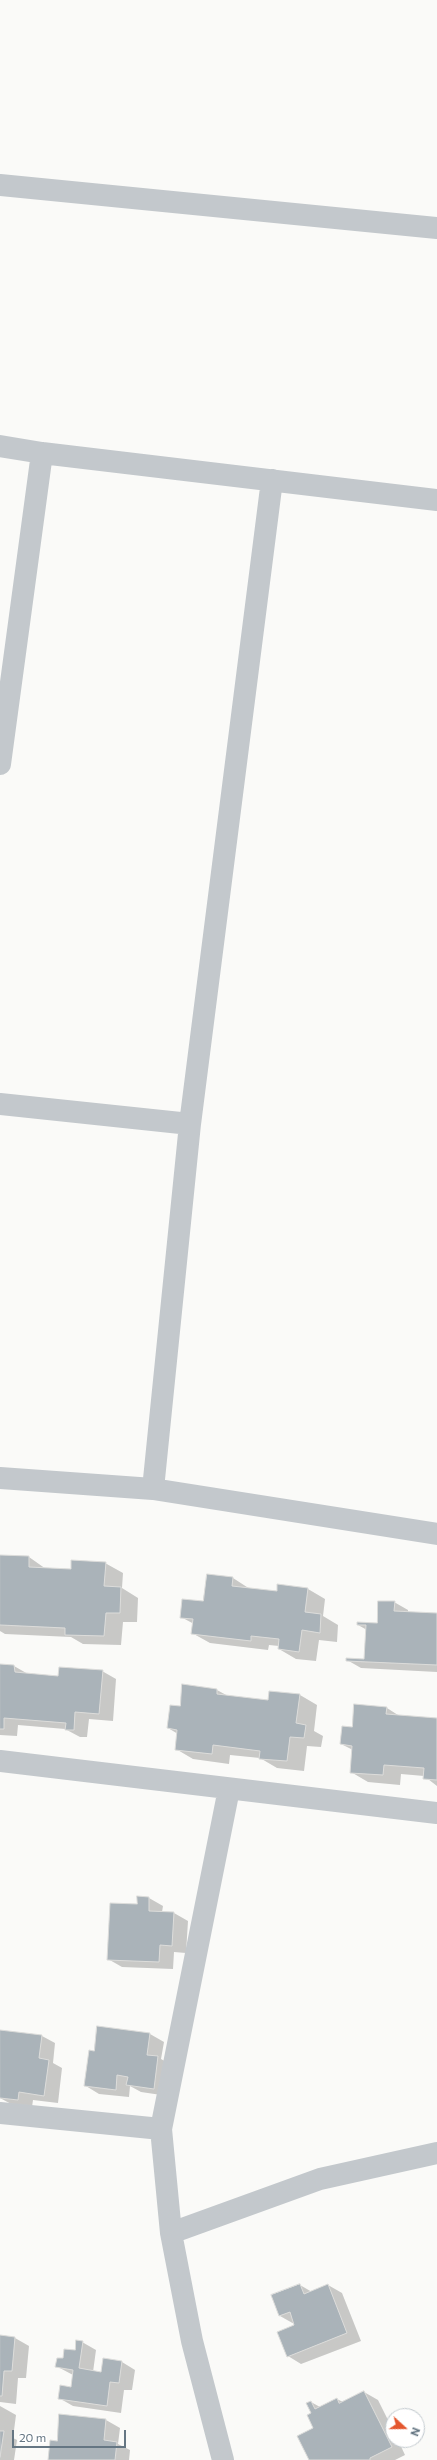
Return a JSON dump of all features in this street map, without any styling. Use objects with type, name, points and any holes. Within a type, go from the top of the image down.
[{"type":"street","points":[[0,185],[437,228]]},
{"type":"street","points":[[0,446],[42,453],[437,500]]},
{"type":"street","points":[[0,764],[42,453]]},
{"type":"street","points":[[153,1489],[190,1124],[272,480]]},
{"type":"street","points":[[0,1104],[190,1124]]},
{"type":"street","points":[[0,1478],[153,1489],[437,1534]]},
{"type":"street","points":[[0,1761],[437,1813]]},
{"type":"street","points":[[223,2460],[192,2342],[171,2233],[162,2129],[229,1789]]},
{"type":"street","points":[[0,2113],[162,2129]]},
{"type":"street","points":[[171,2233],[320,2179],[437,2153]]},
{"type":"building","points":[[0,1555],[29,1556],[29,1567],[71,1569],[71,1560],[106,1562],[104,1586],[121,1587],[120,1613],[106,1613],[104,1636],[65,1635],[65,1628],[0,1625]]},
{"type":"building","points":[[207,1574],[233,1577],[232,1586],[277,1591],[277,1584],[308,1588],[305,1612],[321,1614],[320,1633],[302,1630],[299,1652],[278,1649],[279,1639],[251,1636],[251,1641],[191,1634],[193,1619],[180,1618],[182,1599],[203,1601]]},
{"type":"building","points":[[378,1601],[395,1601],[394,1611],[437,1613],[437,1665],[346,1661],[346,1658],[364,1659],[366,1625],[357,1625],[357,1622],[377,1623]]},
{"type":"building","points":[[0,1664],[14,1665],[15,1672],[58,1676],[59,1667],[103,1670],[99,1714],[75,1712],[74,1730],[65,1730],[66,1723],[4,1718],[4,1729],[0,1729]]},
{"type":"building","points":[[182,1684],[217,1689],[217,1694],[268,1700],[269,1691],[300,1694],[296,1723],[306,1725],[304,1738],[290,1737],[287,1761],[259,1759],[260,1751],[213,1745],[212,1754],[175,1750],[177,1730],[167,1728],[170,1705],[180,1706]]},
{"type":"building","points":[[354,1704],[387,1707],[386,1714],[437,1718],[437,1780],[423,1779],[424,1768],[384,1765],[383,1775],[350,1773],[352,1746],[340,1744],[342,1726],[352,1727]]},
{"type":"building","points":[[137,1896],[149,1897],[149,1911],[174,1912],[172,1946],[160,1945],[159,1962],[107,1960],[110,1903],[137,1904]]},
{"type":"building","points":[[97,2026],[150,2033],[147,2055],[158,2056],[154,2089],[126,2085],[128,2077],[117,2075],[116,2090],[84,2086],[89,2050],[94,2051]]},
{"type":"building","points":[[0,2030],[42,2035],[39,2058],[49,2060],[44,2096],[19,2092],[18,2100],[0,2098]]},
{"type":"building","points":[[300,2284],[304,2294],[328,2284],[347,2333],[287,2357],[277,2332],[294,2325],[290,2312],[279,2316],[271,2295]]},
{"type":"building","points":[[0,2335],[15,2337],[12,2371],[4,2371],[2,2396],[0,2396]]},
{"type":"building","points":[[76,2340],[83,2341],[79,2368],[101,2372],[103,2358],[122,2361],[119,2383],[110,2382],[107,2406],[58,2399],[60,2385],[71,2387],[73,2370],[55,2367],[57,2358],[63,2358],[64,2349],[75,2350]]},
{"type":"building","points":[[364,2391],[385,2433],[385,2448],[390,2448],[370,2458],[370,2460],[309,2460],[297,2436],[313,2428],[307,2415],[311,2413],[306,2403],[311,2401],[315,2409],[337,2398],[339,2403]]},
{"type":"building","points":[[59,2414],[106,2419],[104,2440],[117,2442],[115,2460],[48,2460],[50,2440],[57,2441]]},
{"type":"building","points":[[0,2431],[4,2431],[0,2457]]}]
